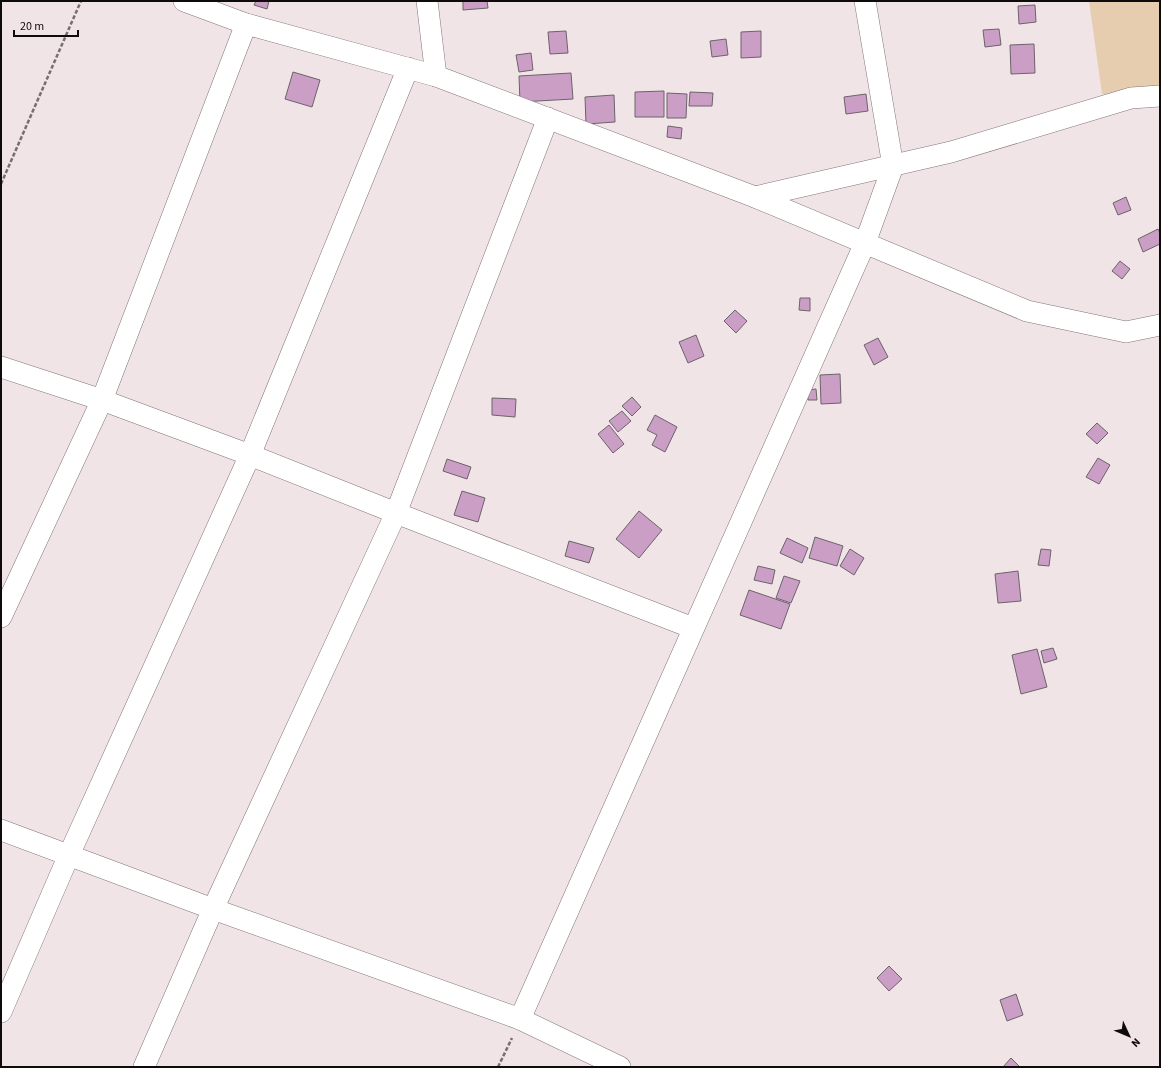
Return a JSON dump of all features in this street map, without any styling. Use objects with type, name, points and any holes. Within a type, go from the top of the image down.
[{"type":"street","points":[[184,1],[246,24],[436,76],[755,197],[1028,311],[1126,332],[1160,325]]},
{"type":"street","points":[[427,1],[436,76]]},
{"type":"street","points":[[520,1019],[865,243],[893,166],[865,1]]},
{"type":"street","points":[[1,617],[102,400],[246,24]]},
{"type":"street","points":[[1,1012],[69,855],[250,454],[408,68]]},
{"type":"street","points":[[755,197],[951,152],[1131,98],[1160,96]]},
{"type":"street","points":[[144,1067],[213,909],[396,513],[548,118]]},
{"type":"street","points":[[1,367],[102,400],[250,454],[396,513],[693,628]]},
{"type":"street","points":[[1,830],[213,909],[520,1019],[620,1067]]},
{"type":"path","points":[[1,184],[81,1]]},
{"type":"path","points":[[498,1067],[520,1019]]},
{"type":"shaded area","points":[[1089,1],[1160,1],[1160,97],[1102,94]]},
{"type":"building","points":[[256,1],[269,1],[267,9],[254,5]]},
{"type":"building","points":[[463,1],[487,1],[488,8],[463,10]]},
{"type":"building","points":[[1035,5],[1036,22],[1019,24],[1018,6]]},
{"type":"building","points":[[999,29],[1001,45],[985,47],[983,30]]},
{"type":"building","points":[[566,31],[568,53],[550,54],[548,32]]},
{"type":"building","points":[[761,31],[761,57],[741,58],[741,32]]},
{"type":"building","points":[[726,39],[728,55],[712,57],[710,41]]},
{"type":"building","points":[[1034,44],[1035,73],[1011,74],[1010,45]]},
{"type":"building","points":[[531,53],[533,70],[519,72],[516,55]]},
{"type":"building","points":[[293,72],[320,80],[312,107],[285,99]]},
{"type":"building","points":[[571,73],[573,99],[520,102],[519,76]]},
{"type":"building","points":[[664,91],[664,117],[635,117],[635,92]]},
{"type":"building","points":[[690,92],[713,93],[712,106],[689,106]]},
{"type":"building","points":[[667,93],[687,94],[686,118],[667,118]]},
{"type":"building","points":[[866,94],[868,111],[846,114],[844,97]]},
{"type":"building","points":[[614,95],[615,122],[586,124],[585,97]]},
{"type":"building","points":[[668,126],[682,128],[681,139],[667,137]]},
{"type":"building","points":[[1126,197],[1131,210],[1118,215],[1113,203]]},
{"type":"building","points":[[1158,229],[1160,233],[1160,244],[1143,252],[1138,239]]},
{"type":"building","points":[[1120,261],[1130,269],[1122,279],[1112,271]]},
{"type":"building","points":[[800,298],[810,298],[810,311],[799,310]]},
{"type":"building","points":[[735,310],[747,321],[736,333],[724,321]]},
{"type":"building","points":[[696,335],[704,356],[688,363],[679,342]]},
{"type":"building","points":[[878,338],[888,357],[874,365],[864,345]]},
{"type":"building","points":[[840,374],[841,403],[821,404],[820,375]]},
{"type":"building","points":[[816,389],[817,400],[808,400],[807,390]]},
{"type":"building","points":[[632,397],[641,407],[632,416],[622,406]]},
{"type":"building","points":[[492,398],[516,399],[515,417],[492,415]]},
{"type":"building","points":[[622,411],[631,421],[618,432],[609,421]]},
{"type":"building","points":[[655,415],[677,427],[665,452],[652,445],[657,435],[647,430]]},
{"type":"building","points":[[1097,423],[1108,433],[1097,444],[1086,434]]},
{"type":"building","points":[[609,425],[624,444],[613,453],[598,434]]},
{"type":"building","points":[[1098,458],[1110,465],[1099,484],[1086,477]]},
{"type":"building","points":[[447,459],[471,467],[467,479],[443,471]]},
{"type":"building","points":[[462,491],[485,498],[478,522],[454,515]]},
{"type":"building","points":[[639,511],[662,530],[639,558],[616,539]]},
{"type":"building","points":[[815,537],[843,546],[837,566],[809,558]]},
{"type":"building","points":[[787,538],[808,548],[802,563],[780,553]]},
{"type":"building","points":[[569,541],[594,548],[589,563],[565,556]]},
{"type":"building","points":[[850,549],[864,558],[854,575],[840,566]]},
{"type":"building","points":[[1041,549],[1051,550],[1049,566],[1038,565]]},
{"type":"building","points":[[758,566],[775,570],[772,584],[754,580]]},
{"type":"building","points":[[1018,571],[1021,601],[998,603],[995,574]]},
{"type":"building","points":[[784,576],[800,581],[791,603],[776,598]]},
{"type":"building","points":[[749,590],[790,604],[781,629],[740,615]]},
{"type":"building","points":[[1053,648],[1057,659],[1044,663],[1041,651]]},
{"type":"building","points":[[1037,649],[1047,687],[1021,694],[1012,655]]},
{"type":"building","points":[[889,966],[902,979],[889,991],[877,978]]},
{"type":"building","points":[[1016,994],[1023,1015],[1007,1021],[1000,1000]]},
{"type":"building","points":[[1011,1058],[1020,1067],[1003,1067]]}]
